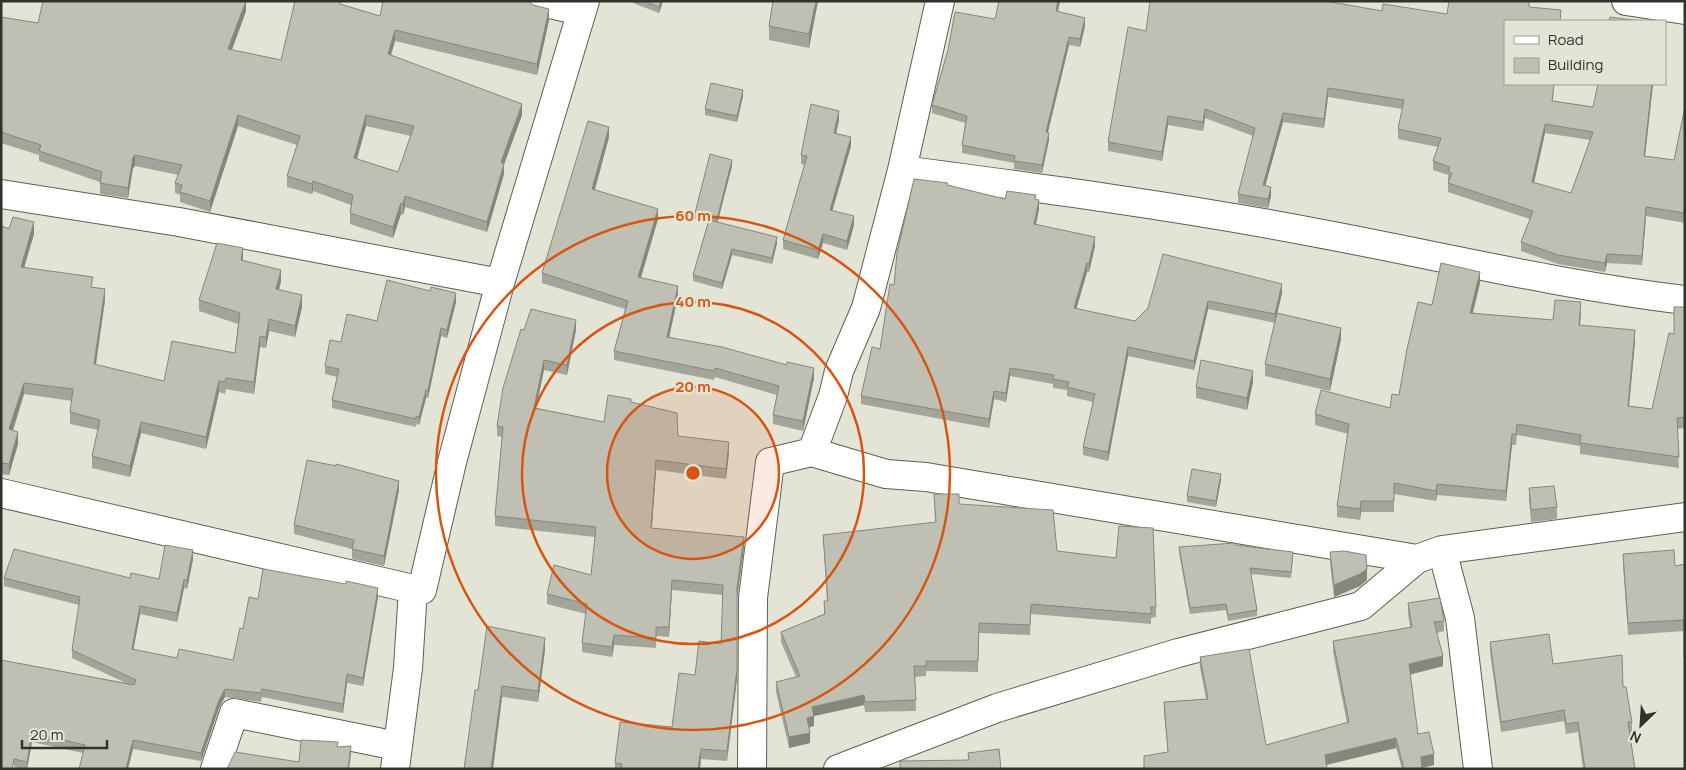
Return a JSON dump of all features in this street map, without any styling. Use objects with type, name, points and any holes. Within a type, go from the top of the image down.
[{"type":"street","points":[[1,493],[422,590],[452,462],[500,283],[583,6],[537,1]]},
{"type":"street","points":[[812,452],[833,396],[838,371],[866,308],[902,170],[940,1]]},
{"type":"street","points":[[1626,1],[1685,10]]},
{"type":"street","points":[[902,170],[1033,187],[1310,231],[1620,292],[1685,300]]},
{"type":"street","points":[[1,194],[179,222],[500,283]]},
{"type":"street","points":[[752,769],[752,598],[770,462],[812,452],[886,474],[926,477],[1429,554],[1685,517]]},
{"type":"street","points":[[838,769],[997,708],[1262,629],[1361,606],[1429,554]]},
{"type":"street","points":[[1429,554],[1460,618],[1478,769]]},
{"type":"street","points":[[215,769],[234,714],[396,757],[408,668],[413,589]]},
{"type":"building","points":[[43,1],[246,1],[228,49],[281,60],[295,1],[340,1],[340,4],[380,16],[383,1],[528,1],[533,5],[549,9],[537,64],[395,30],[388,54],[522,104],[501,162],[504,164],[487,222],[405,196],[393,227],[350,213],[353,195],[313,181],[312,184],[287,176],[300,136],[238,115],[210,201],[180,192],[182,185],[175,183],[182,165],[135,155],[133,157],[128,188],[100,183],[102,172],[39,151],[41,145],[1,132],[1,17],[38,23]],"holes":[[[366,115],[414,126],[398,172],[354,158]]]},
{"type":"building","points":[[644,1],[661,1],[659,7]]},
{"type":"building","points":[[773,1],[816,1],[809,34],[769,26]]},
{"type":"building","points":[[999,1],[1058,1],[1056,11],[1085,18],[1080,39],[1069,37],[1046,132],[1049,133],[1042,165],[1014,161],[1015,156],[962,145],[967,116],[932,105],[948,50],[955,12],[995,19]]},
{"type":"building","points":[[1150,1],[1326,1],[1382,11],[1383,4],[1447,14],[1449,1],[1529,1],[1529,7],[1561,10],[1560,20],[1504,20],[1504,85],[1554,85],[1552,101],[1593,107],[1598,85],[1652,85],[1644,156],[1674,160],[1685,107],[1685,213],[1646,207],[1642,256],[1607,254],[1605,263],[1558,255],[1521,242],[1533,211],[1448,183],[1452,173],[1448,171],[1450,167],[1433,161],[1441,138],[1398,129],[1404,100],[1328,88],[1324,119],[1283,113],[1263,185],[1271,187],[1268,199],[1238,194],[1255,128],[1205,109],[1203,122],[1168,116],[1162,152],[1108,142],[1128,27],[1146,31]],"holes":[[[1545,124],[1593,132],[1571,193],[1532,182]]]},
{"type":"building","points":[[1610,17],[1632,20],[1609,20]]},
{"type":"building","points":[[711,83],[743,90],[737,116],[705,109]]},
{"type":"building","points":[[811,104],[839,111],[834,133],[851,137],[830,210],[854,216],[847,241],[823,234],[818,250],[783,240],[807,156],[801,155]]},
{"type":"building","points":[[588,121],[609,127],[592,189],[658,209],[638,277],[678,286],[667,337],[722,347],[787,365],[787,362],[814,368],[803,421],[773,415],[779,386],[715,368],[714,371],[614,351],[628,301],[542,273]]},
{"type":"building","points":[[710,154],[732,160],[717,219],[695,213]]},
{"type":"building","points":[[914,179],[948,183],[947,185],[1005,199],[1007,191],[1036,195],[1035,199],[1039,200],[1034,224],[1095,237],[1089,264],[1087,263],[1074,308],[1135,321],[1148,308],[1163,254],[1282,284],[1275,314],[1208,301],[1194,361],[1128,347],[1108,452],[1083,447],[1095,394],[1067,387],[1069,382],[1053,379],[1054,375],[1010,368],[1006,393],[994,391],[989,419],[861,396],[872,347],[880,349],[890,284],[894,285],[897,253]]},
{"type":"building","points":[[13,217],[34,222],[21,267],[93,277],[91,287],[105,289],[94,364],[164,381],[172,341],[235,353],[240,313],[199,300],[217,243],[243,248],[241,260],[281,270],[276,289],[302,295],[295,326],[269,319],[266,337],[260,336],[254,382],[226,378],[225,382],[219,381],[206,437],[141,422],[130,466],[92,456],[100,420],[70,412],[73,389],[24,383],[9,429],[18,432],[9,464],[1,463],[1,226],[9,229]]},
{"type":"building","points":[[709,220],[777,237],[772,258],[732,249],[722,283],[693,275]]},
{"type":"building","points":[[1441,263],[1480,272],[1470,313],[1553,320],[1555,300],[1581,302],[1579,325],[1635,330],[1628,406],[1652,409],[1669,333],[1674,334],[1674,307],[1685,307],[1685,417],[1677,418],[1679,457],[1580,443],[1581,435],[1517,424],[1516,434],[1512,434],[1506,491],[1437,484],[1436,491],[1394,483],[1394,501],[1361,501],[1360,509],[1337,506],[1349,424],[1315,414],[1321,390],[1390,408],[1392,394],[1399,395],[1418,302],[1432,305]]},
{"type":"building","points":[[387,280],[430,291],[431,287],[456,293],[447,330],[441,328],[428,390],[426,390],[419,417],[416,416],[416,419],[332,400],[339,369],[325,366],[330,340],[341,342],[347,314],[377,321]]},
{"type":"building","points":[[531,309],[576,320],[567,365],[544,360],[534,408],[604,422],[608,395],[631,399],[631,402],[677,413],[678,436],[729,442],[726,469],[656,460],[651,528],[744,537],[737,588],[737,669],[727,751],[701,749],[698,769],[621,769],[622,764],[615,763],[620,722],[672,727],[679,673],[695,675],[699,641],[721,644],[723,585],[672,580],[669,627],[656,627],[656,638],[614,635],[612,647],[582,643],[587,604],[547,594],[554,565],[591,575],[596,527],[495,516],[503,427],[497,426],[503,388],[521,329],[524,330]]},
{"type":"building","points":[[1277,313],[1341,328],[1330,379],[1265,364]]},
{"type":"building","points":[[1201,360],[1253,371],[1247,398],[1196,387]]},
{"type":"building","points":[[307,460],[336,466],[336,464],[399,481],[384,556],[352,549],[354,540],[294,525]]},
{"type":"building","points":[[1192,469],[1221,474],[1216,501],[1187,496]]},
{"type":"building","points":[[1554,486],[1557,507],[1531,510],[1529,488]]},
{"type":"building","points":[[934,494],[959,494],[959,504],[1053,510],[1057,551],[1116,558],[1119,526],[1153,528],[1156,607],[1151,607],[1151,614],[1031,604],[1030,625],[979,623],[978,661],[926,661],[926,666],[914,666],[916,700],[865,702],[864,695],[812,707],[814,716],[807,718],[810,733],[789,737],[776,682],[800,676],[781,632],[825,614],[824,601],[828,601],[823,535],[936,522]]},
{"type":"building","points":[[1235,543],[1235,545],[1293,552],[1291,572],[1250,568],[1257,610],[1228,615],[1226,604],[1190,608],[1179,547]]},
{"type":"building","points":[[165,545],[193,550],[187,580],[184,580],[177,613],[140,606],[132,649],[177,658],[179,649],[233,660],[240,628],[243,629],[249,597],[258,599],[263,569],[346,584],[346,581],[378,588],[363,678],[347,674],[343,704],[262,689],[261,693],[225,689],[219,700],[201,753],[133,740],[126,769],[79,769],[85,745],[32,733],[27,762],[14,759],[12,769],[1,769],[1,660],[134,685],[136,680],[72,650],[80,597],[4,578],[14,549],[130,578],[131,573],[159,579]]},
{"type":"building","points":[[1674,550],[1675,566],[1685,564],[1685,657],[1684,620],[1628,623],[1623,554]]},
{"type":"building","points":[[1344,551],[1366,555],[1367,569],[1334,585],[1330,552]]},
{"type":"building","points":[[1440,598],[1444,621],[1434,622],[1443,656],[1409,664],[1418,734],[1429,732],[1434,754],[1421,757],[1422,769],[1404,769],[1396,738],[1325,755],[1327,769],[1144,769],[1144,756],[1168,752],[1164,702],[1208,699],[1200,657],[1249,649],[1266,745],[1349,722],[1333,641],[1412,627],[1408,603]]},
{"type":"building","points":[[487,626],[545,638],[538,691],[502,686],[491,769],[464,769],[475,690],[478,690]]},
{"type":"building","points":[[1549,634],[1553,664],[1622,655],[1623,687],[1626,687],[1632,722],[1628,722],[1635,769],[1585,769],[1578,722],[1566,724],[1564,710],[1501,722],[1490,642]]},
{"type":"building","points":[[301,740],[338,742],[337,747],[351,746],[348,769],[227,769],[235,752],[299,762]]},
{"type":"building","points":[[999,749],[1001,769],[900,769],[900,761],[969,760],[968,753]]}]
